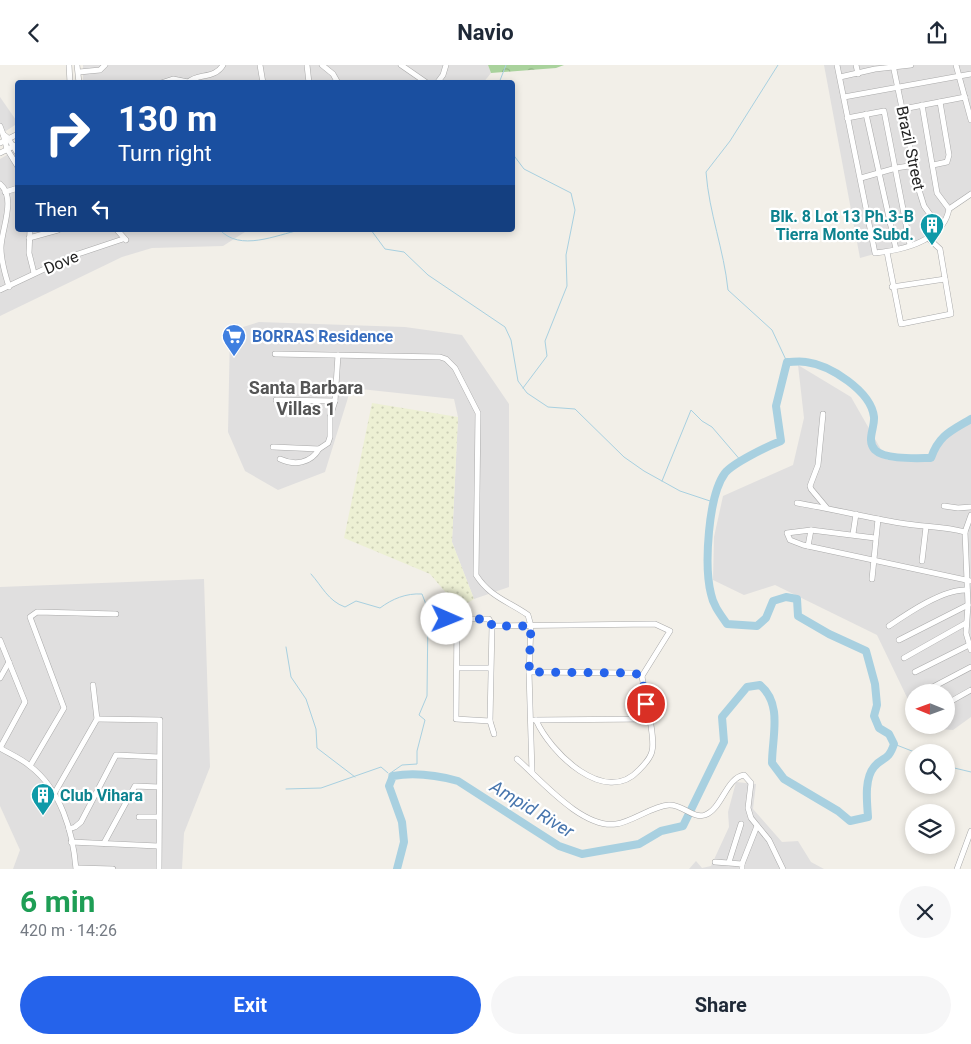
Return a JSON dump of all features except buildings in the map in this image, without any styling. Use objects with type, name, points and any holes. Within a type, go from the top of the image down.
[{"type":"street","points":[[69,65],[70,80]]},
{"type":"street","points":[[77,65],[79,80]]},
{"type":"street","points":[[79,72],[100,70],[105,65]]},
{"type":"street","points":[[190,80],[215,73],[223,65]]},
{"type":"street","points":[[260,65],[262,80]]},
{"type":"street","points":[[307,65],[310,80]]},
{"type":"street","points":[[322,65],[333,74],[336,80]]},
{"type":"street","points":[[400,65],[422,80]]},
{"type":"street","points":[[439,80],[446,65]]},
{"type":"street","points":[[838,65],[847,118],[876,253],[887,252],[928,238],[948,216],[949,209],[937,193],[922,105]]},
{"type":"street","points":[[856,65],[858,73]]},
{"type":"street","points":[[840,77],[875,67],[911,65]]},
{"type":"street","points":[[956,65],[971,120]]},
{"type":"street","name":"Brazil Street","points":[[893,67],[919,190],[924,206],[939,227]]},
{"type":"street","points":[[844,97],[971,74]]},
{"type":"street","points":[[903,109],[965,97]]},
{"type":"street","points":[[933,165],[947,162],[949,155],[940,102]]},
{"type":"street","points":[[847,118],[884,111],[910,245]]},
{"type":"street","points":[[866,114],[896,249]]},
{"type":"street","points":[[0,126],[4,139],[13,146],[0,153]]},
{"type":"street","points":[[861,179],[896,168],[915,165]]},
{"type":"street","points":[[0,184],[5,192],[8,205],[1,246],[2,264],[9,287]]},
{"type":"street","points":[[5,192],[15,189]]},
{"type":"street","points":[[949,209],[971,194]]},
{"type":"street","points":[[30,232],[28,253],[34,273]]},
{"type":"street","points":[[29,238],[51,232]]},
{"type":"street","name":"Dove","points":[[0,290],[72,256],[125,240],[119,232]]},
{"type":"street","points":[[887,252],[892,287],[901,324],[951,313],[940,249],[928,238]]},
{"type":"street","points":[[892,287],[945,279]]},
{"type":"street","points":[[275,354],[440,357],[446,359],[455,368],[478,413],[476,575],[482,584],[504,603],[528,615],[531,626],[529,672],[533,720],[532,772]]},
{"type":"street","points":[[280,459],[288,463],[308,461],[314,457],[319,449],[328,443],[330,437],[330,417],[336,401],[338,355]]},
{"type":"street","points":[[276,400],[336,401]]},
{"type":"street","points":[[823,414],[818,465],[810,486],[826,508]]},
{"type":"street","points":[[273,447],[319,449]]},
{"type":"street","points":[[797,503],[926,527],[943,527],[965,533]]},
{"type":"street","points":[[944,506],[971,507]]},
{"type":"street","points":[[853,534],[856,514]]},
{"type":"street","points":[[915,673],[970,648],[966,623],[968,580],[965,533],[971,515]]},
{"type":"street","points":[[872,579],[878,519]]},
{"type":"street","points":[[922,561],[926,527]]},
{"type":"street","points":[[875,538],[811,530],[787,533],[788,537],[794,542],[808,546],[900,564],[916,571],[968,580]]},
{"type":"street","points":[[808,546],[811,530]]},
{"type":"street","points":[[889,626],[910,612],[945,595],[967,590]]},
{"type":"street","points":[[900,640],[968,605]]},
{"type":"street","points":[[30,766],[64,708],[30,617],[37,612],[116,614]]},
{"type":"street","points":[[436,619],[490,619],[492,626],[490,721],[494,734]]},
{"type":"street","points":[[458,619],[456,719],[490,721]]},
{"type":"street","points":[[904,658],[966,623]]},
{"type":"street","points":[[492,626],[656,624],[670,631],[642,676],[653,747],[644,765],[634,776],[618,781],[604,782],[590,778],[560,754],[533,720]]},
{"type":"street","points":[[0,640],[24,697],[25,705],[0,748],[30,766],[54,794],[69,829],[76,868],[113,869]]},
{"type":"street","points":[[0,678],[9,662]]},
{"type":"street","points":[[940,684],[971,667]]},
{"type":"street","points":[[457,668],[490,668]]},
{"type":"street","points":[[529,672],[634,673],[642,676]]},
{"type":"street","points":[[54,794],[97,719],[93,685]]},
{"type":"street","points":[[955,699],[971,690]]},
{"type":"street","points":[[97,719],[160,720],[159,869]]},
{"type":"street","points":[[533,720],[648,719]]},
{"type":"street","points":[[69,829],[81,822],[116,755],[159,757]]},
{"type":"street","points":[[517,759],[583,816],[600,824],[617,824],[670,805],[682,807],[699,816],[711,812],[736,779],[744,775],[749,778],[751,783],[748,808],[751,818],[769,840],[784,869]]},
{"type":"street","points":[[104,843],[135,786],[159,787]]},
{"type":"street","points":[[140,817],[158,817]]},
{"type":"street","points":[[729,862],[742,824]]},
{"type":"street","points":[[715,863],[729,862],[742,867],[757,826]]},
{"type":"street","points":[[957,869],[971,831]]},
{"type":"street","points":[[72,842],[158,846]]},
{"type":"shaded area","points":[[83,65],[488,65],[491,73],[485,80],[83,80]]},
{"type":"shaded area","points":[[824,65],[971,65],[971,195],[950,210],[948,216],[928,239],[860,258]]},
{"type":"shaded area","points":[[0,97],[15,119],[15,125],[0,135]]},
{"type":"shaded area","points":[[15,150],[15,232],[245,232],[223,246],[152,248],[122,257],[0,316],[0,159]]},
{"type":"shaded area","points":[[259,322],[405,327],[462,335],[509,404],[509,587],[474,599],[452,542],[458,417],[454,399],[351,388],[325,472],[278,490],[245,471],[228,432],[230,331]]},
{"type":"shaded area","points":[[798,365],[851,397],[887,460],[916,461],[931,458],[944,435],[971,421],[971,717],[955,729],[955,684],[905,684],[905,693],[877,635],[775,585],[744,595],[713,580],[714,537],[723,496],[793,465],[804,418]]},
{"type":"shaded area","points":[[204,579],[210,767],[184,833],[182,869],[13,869],[20,850],[0,806],[0,587]]},
{"type":"shaded area","points":[[736,782],[756,784],[753,809],[782,842],[798,841],[811,862],[824,869],[689,869],[696,861],[702,868],[711,866],[729,827],[728,812]]},
{"type":"green space","points":[[488,65],[564,65],[556,68],[491,73]]},
{"type":"green space","points":[[372,403],[458,417],[452,542],[474,599],[459,608],[430,574],[344,538]]},
{"type":"waterway","points":[[500,80],[506,65]]},
{"type":"waterway","points":[[778,65],[730,141],[706,172],[710,202],[728,290],[772,330],[787,362]]},
{"type":"waterway","points":[[515,157],[524,169],[571,193],[575,210],[566,255],[567,286],[545,341],[547,356],[523,388]]},
{"type":"waterway","points":[[222,232],[228,237],[248,241],[292,232]]},
{"type":"waterway","points":[[372,232],[385,249],[404,252],[428,275],[505,327],[511,340],[518,381],[527,393],[548,407],[575,409],[624,457],[644,471],[680,491],[713,502]]},
{"type":"waterway","name":"Ampid River","points":[[397,869],[404,842],[402,822],[389,786],[393,776],[426,775],[458,781],[559,846],[582,854],[639,844],[661,831],[683,826],[724,742],[722,717],[747,687],[760,685],[772,702],[774,711],[772,763],[784,779],[838,811],[850,821],[868,817],[867,791],[871,772],[877,764],[890,754],[894,744],[889,734],[879,728],[874,716],[877,705],[875,684],[866,651],[829,634],[798,616],[797,599],[786,597],[773,601],[766,618],[757,626],[727,624],[713,602],[709,582],[709,532],[715,498],[719,484],[729,469],[751,455],[781,441],[776,406],[787,362],[816,364],[837,374],[857,389],[871,407],[874,417],[871,438],[872,446],[875,450],[886,455],[902,458],[931,458],[934,450],[946,434],[971,419]]},
{"type":"waterway","points":[[662,481],[691,410],[702,421],[712,427],[742,462]]},
{"type":"waterway","points":[[311,574],[334,601],[345,607],[356,601],[380,608],[400,597],[416,594],[422,594],[427,607]]},
{"type":"waterway","points":[[389,786],[389,774],[402,765],[417,764],[417,751],[425,720],[419,715],[427,696],[428,612]]},
{"type":"waterway","points":[[286,647],[291,677],[306,699],[316,729],[317,748],[355,777]]},
{"type":"waterway","points":[[894,744],[905,748]]},
{"type":"waterway","points":[[286,789],[321,788],[381,767],[388,773]]},
{"type":"waterway","points":[[955,768],[971,772]]},
{"type":"place","name":"Blk. 8 Lot 13 Ph.3-B Tierra Monte Subd.","points":[[932,246]]},
{"type":"place","name":"BORRAS Residence","points":[[234,357]]},
{"type":"place","name":"Club Vihara","points":[[43,816]]},
{"type":"district","name":"Santa Barbara Villas 1","points":[[306,398]]},
{"type":"route","points":[[447,619],[490,619],[492,626],[531,626],[529,672],[634,673],[642,676],[646,704]]}]
